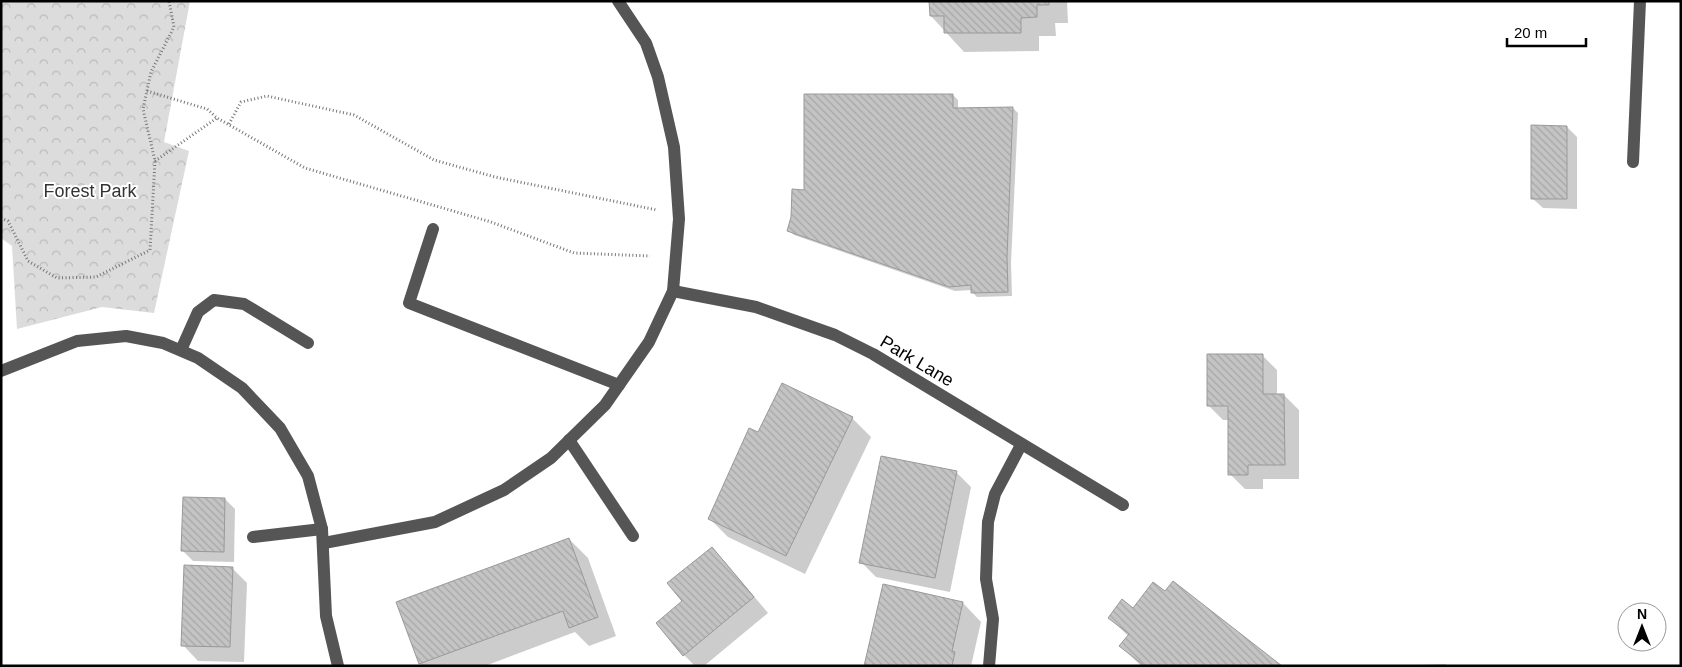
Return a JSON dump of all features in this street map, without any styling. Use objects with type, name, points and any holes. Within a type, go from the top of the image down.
[{"type":"street","points":[[324,543],[435,522],[504,490],[551,458],[605,405],[649,342],[673,291],[679,219],[674,147],[658,77],[646,43],[618,1]]},
{"type":"street","points":[[1633,162],[1640,1]]},
{"type":"street","points":[[433,229],[410,303],[620,385]]},
{"type":"street","name":"Park Lane","points":[[673,291],[756,307],[835,335],[873,354],[1123,505]]},
{"type":"street","points":[[181,350],[198,312],[214,300],[244,304],[308,343]]},
{"type":"street","points":[[1,371],[76,341],[126,336],[163,343],[181,350],[198,358],[242,388],[280,428],[308,476],[322,529],[326,616],[338,666]]},
{"type":"street","points":[[569,440],[633,536]]},
{"type":"street","points":[[989,666],[993,619],[986,579],[988,522],[995,494],[1021,445]]},
{"type":"street","points":[[253,537],[322,529]]},
{"type":"path","points":[[1,218],[8,221],[28,261],[57,278],[96,277],[150,250],[155,161],[143,109],[151,72],[174,26],[170,1]]},
{"type":"path","points":[[147,91],[207,109],[217,118],[305,168],[491,222],[574,253],[650,256]]},
{"type":"path","points":[[229,124],[241,102],[267,96],[354,115],[434,160],[495,177],[657,210]]},
{"type":"path","points":[[155,161],[217,118]]},
{"type":"green space","name":"Forest Park","points":[[1,1],[190,1],[164,142],[189,151],[154,313],[102,307],[17,329],[12,246],[1,238]]},
{"type":"building","points":[[929,1],[1049,1],[1049,5],[1037,5],[1037,17],[1021,18],[1021,33],[944,33],[944,16],[930,16]]},
{"type":"building","points":[[804,94],[953,94],[953,108],[1013,107],[1007,257],[1008,292],[971,293],[971,285],[949,287],[787,231],[791,217],[792,189],[804,190]]},
{"type":"building","points":[[1531,125],[1567,126],[1567,199],[1531,199]]},
{"type":"building","points":[[1207,354],[1263,354],[1263,394],[1284,394],[1285,465],[1248,465],[1248,475],[1228,475],[1228,406],[1207,406]]},
{"type":"building","points":[[782,383],[853,417],[786,556],[708,519],[749,428],[758,432]]},
{"type":"building","points":[[881,456],[957,471],[935,578],[859,563]]},
{"type":"building","points":[[183,497],[225,498],[224,552],[181,551]]},
{"type":"building","points":[[569,538],[598,617],[569,628],[563,611],[419,664],[396,602]]},
{"type":"building","points":[[712,547],[754,597],[683,656],[656,623],[682,601],[667,583]]},
{"type":"building","points":[[184,565],[233,567],[230,647],[181,646]]},
{"type":"building","points":[[1173,581],[1282,666],[1141,666],[1142,664],[1119,646],[1129,634],[1108,618],[1122,599],[1133,608],[1153,582],[1165,591]]},
{"type":"building","points":[[883,584],[963,602],[952,651],[955,652],[952,666],[864,666]]},
{"type":"building","points":[[1446,665],[1446,666],[1394,666]]}]
